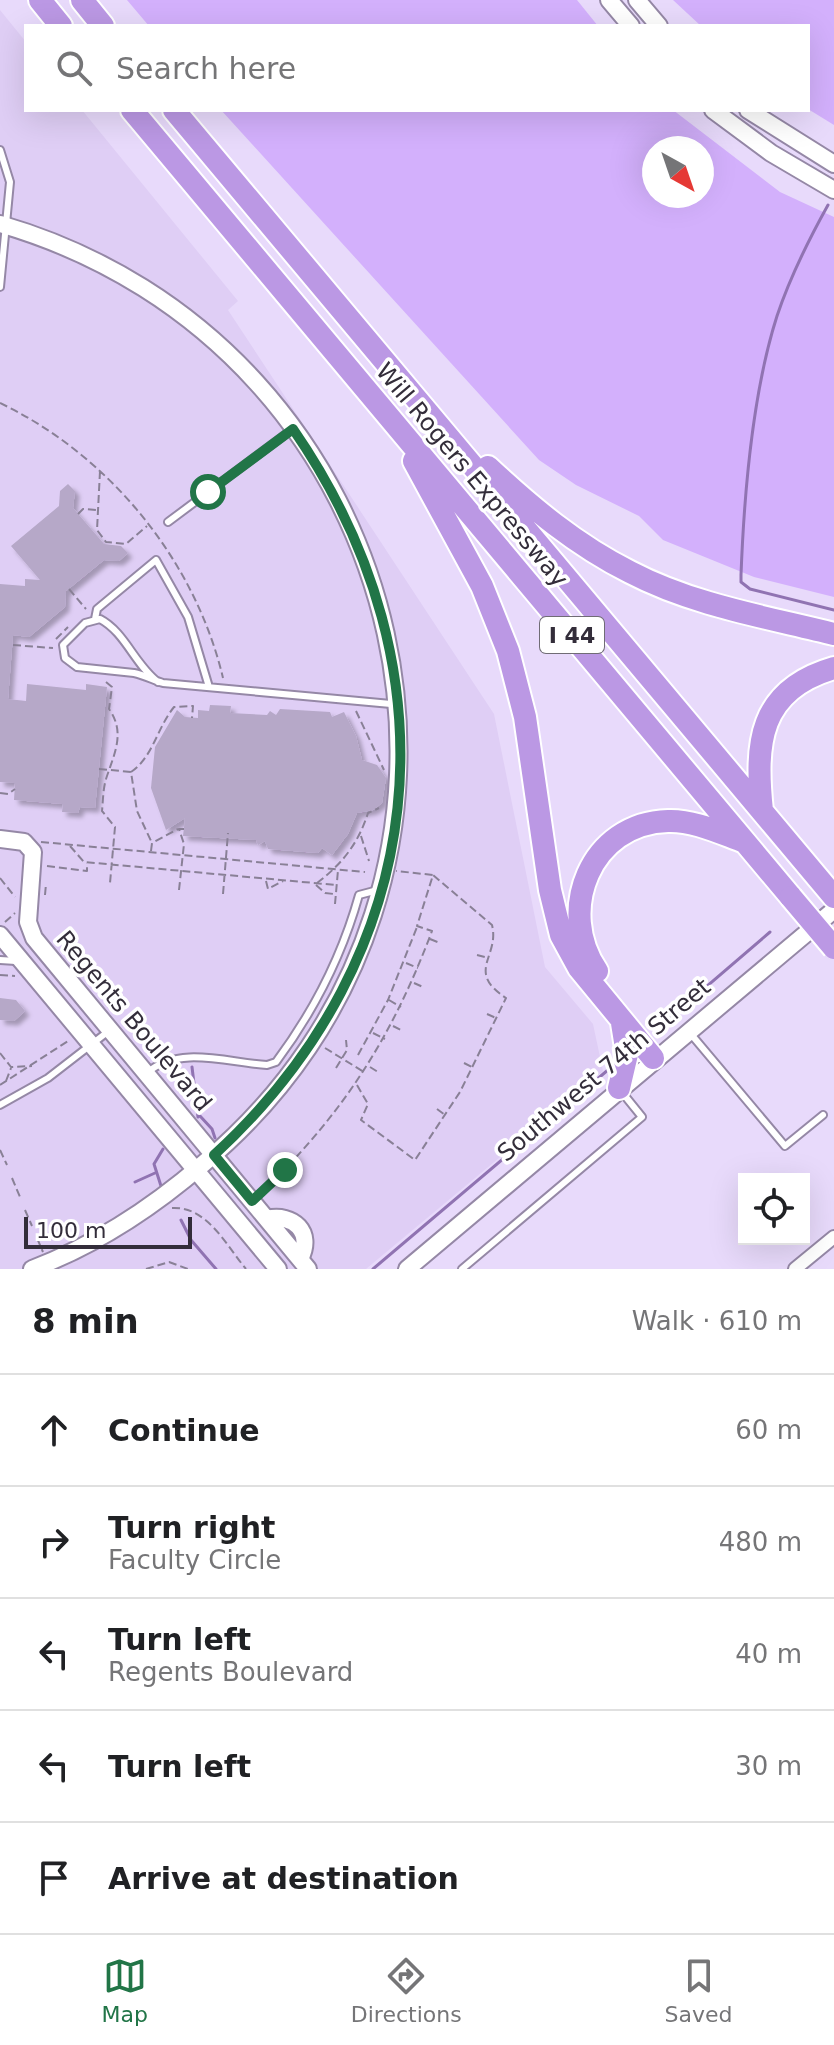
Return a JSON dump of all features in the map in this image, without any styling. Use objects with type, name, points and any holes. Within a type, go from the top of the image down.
[{"type":"highway","points":[[40,0],[59,24]]},
{"type":"highway","points":[[82,0],[101,24]]},
{"type":"highway","name":"Will Rogers Expressway","points":[[134,112],[834,948]]},
{"type":"highway","name":"Will Rogers Expressway","points":[[176,112],[834,897]]},
{"type":"highway","points":[[416,400],[538,513],[599,555],[689,597],[834,634]]},
{"type":"highway","points":[[397,427],[476,574],[508,651],[527,731],[550,890],[561,935],[579,968],[620,1018],[658,1055]]},
{"type":"highway","points":[[762,811],[758,754],[768,720],[795,686],[834,668]]},
{"type":"highway","points":[[658,1055],[584,948],[578,919],[584,881],[608,844],[640,826],[680,821],[746,843]]},
{"type":"highway","points":[[619,1088],[627,1054],[620,1018]]},
{"type":"street","points":[[609,0],[629,24]]},
{"type":"street","points":[[637,0],[657,24]]},
{"type":"street","points":[[716,112],[771,153],[834,190]]},
{"type":"street","points":[[751,112],[834,164]]},
{"type":"street","points":[[3,225],[85,256],[175,310],[244,370],[293,429],[336,496],[368,566],[387,632],[398,704],[397,812],[381,891],[360,953],[318,1035],[278,1090],[196,1170],[110,1233],[32,1269]]},
{"type":"street","name":"Regents Boulevard","points":[[0,839],[24,842],[33,852],[29,931],[304,1264]]},
{"type":"street","name":"Southwest 74th Street","points":[[407,1269],[834,910]]},
{"type":"street","name":"Regents Boulevard","points":[[0,935],[278,1269]]},
{"type":"street","points":[[256,1243],[270,1223]]},
{"type":"street","points":[[795,1269],[834,1237]]},
{"type":"lane","points":[[0,150],[10,182],[3,225],[0,287]]},
{"type":"lane","points":[[168,522],[293,429]]},
{"type":"lane","points":[[209,687],[195,634],[156,560],[97,609],[95,619],[65,641],[63,654],[77,667],[134,673],[158,682],[194,686],[398,704]]},
{"type":"lane","points":[[95,619],[108,623],[145,671],[158,682]]},
{"type":"lane","points":[[146,1074],[164,1060],[179,1057],[267,1065],[276,1062],[298,1031],[331,973],[354,920],[359,895],[367,890],[381,891]]},
{"type":"lane","points":[[0,960],[22,961]]},
{"type":"lane","points":[[0,1105],[48,1078],[110,1030]]},
{"type":"lane","points":[[688,1030],[785,1146],[823,1115]]},
{"type":"lane","points":[[462,1269],[642,1117],[619,1088]]},
{"type":"path","points":[[0,403],[54,434],[100,470],[148,525],[191,590],[223,678]]},
{"type":"path","points":[[100,470],[97,530],[106,542],[126,544],[148,525]]},
{"type":"path","points":[[78,514],[83,509],[98,510]]},
{"type":"path","points":[[69,589],[87,610]]},
{"type":"path","points":[[13,645],[54,648]]},
{"type":"path","points":[[106,682],[112,687],[109,709],[119,722],[102,811],[115,827],[110,883]]},
{"type":"path","points":[[192,718],[194,686]]},
{"type":"path","points":[[99,769],[131,772],[146,760],[158,729],[174,707],[193,706]]},
{"type":"path","points":[[356,710],[378,762],[388,775]]},
{"type":"path","points":[[131,772],[137,811],[152,843],[151,852]]},
{"type":"path","points":[[0,793],[8,794],[15,789]]},
{"type":"path","points":[[313,884],[336,869],[361,835],[368,813],[385,801]]},
{"type":"path","points":[[179,829],[184,844],[179,890]]},
{"type":"path","points":[[152,843],[184,829]]},
{"type":"path","points":[[223,894],[228,833]]},
{"type":"path","points":[[361,835],[370,863]]},
{"type":"path","points":[[38,842],[375,872]]},
{"type":"path","points":[[68,844],[87,862],[336,885]]},
{"type":"path","points":[[47,868],[87,871],[87,862]]},
{"type":"path","points":[[335,904],[336,869]]},
{"type":"path","points":[[357,1085],[368,1104],[361,1120],[415,1160],[473,1068],[506,998],[489,983],[486,958],[494,935],[492,925],[433,875],[394,871]]},
{"type":"path","points":[[358,1055],[405,962],[433,875]]},
{"type":"path","points":[[0,878],[23,906],[1,925]]},
{"type":"path","points":[[267,879],[268,889],[284,881]]},
{"type":"path","points":[[44,903],[46,884]]},
{"type":"path","points":[[313,884],[325,893],[336,894]]},
{"type":"path","points":[[252,1201],[303,1152],[357,1085],[385,1040],[419,968],[432,931],[417,926]]},
{"type":"path","points":[[429,939],[440,943]]},
{"type":"path","points":[[477,955],[486,958]]},
{"type":"path","points":[[405,962],[419,968]]},
{"type":"path","points":[[412,983],[423,987]]},
{"type":"path","points":[[388,1000],[402,1007]]},
{"type":"path","points":[[487,1014],[497,1019]]},
{"type":"path","points":[[392,1026],[403,1031]]},
{"type":"path","points":[[372,1032],[385,1040]]},
{"type":"path","points":[[0,1085],[74,1036]]},
{"type":"path","points":[[336,1068],[346,1040]]},
{"type":"path","points":[[320,1044],[365,1073]]},
{"type":"path","points":[[0,1053],[11,1067]]},
{"type":"path","points":[[464,1063],[473,1068]]},
{"type":"path","points":[[11,1067],[33,1066]]},
{"type":"path","points":[[6,1082],[11,1067]]},
{"type":"path","points":[[368,1067],[378,1072]]},
{"type":"path","points":[[437,1109],[446,1115]]},
{"type":"path","points":[[0,1150],[7,1165]]},
{"type":"path","points":[[12,1178],[20,1197]]},
{"type":"path","points":[[183,1202],[208,1222],[246,1269]]},
{"type":"path","points":[[162,1210],[189,1209]]},
{"type":"path","points":[[25,1210],[32,1226]]},
{"type":"path","points":[[37,1238],[45,1257]]},
{"type":"path","points":[[146,1269],[169,1262],[188,1269]]},
{"type":"shaded area","points":[[127,0],[577,0],[596,24],[147,24]]},
{"type":"shaded area","points":[[673,0],[834,0],[834,125],[810,110],[810,24],[699,24]]},
{"type":"shaded area","points":[[0,10],[24,40],[24,112],[84,112],[238,301],[228,310],[494,714],[545,967],[593,1024],[603,1071],[366,1269],[0,1269]]},
{"type":"shaded area","points":[[223,112],[676,112],[707,136],[642,136],[642,208],[714,208],[714,141],[780,192],[834,217],[834,597],[754,577],[663,540],[639,516],[576,485],[539,460]]},
{"type":"building","points":[[68,484],[75,491],[73,508],[104,544],[121,546],[128,553],[119,561],[104,560],[66,591],[65,607],[29,637],[13,635],[8,699],[26,701],[27,684],[86,690],[86,684],[107,687],[95,808],[80,807],[78,813],[62,812],[63,804],[14,800],[15,783],[0,782],[0,584],[25,586],[25,579],[40,580],[11,546],[59,506],[60,491]]},
{"type":"building","points":[[210,705],[231,706],[230,713],[267,715],[270,711],[276,715],[280,709],[330,712],[332,717],[344,712],[356,736],[362,760],[377,765],[386,778],[382,803],[373,810],[357,813],[348,834],[332,855],[322,848],[318,853],[268,849],[265,841],[258,845],[256,840],[183,836],[185,818],[166,830],[151,788],[155,747],[177,710],[185,717],[198,718],[198,710],[209,711]]},
{"type":"building","points":[[0,998],[16,1000],[25,1011],[14,1021],[0,1020]]},
{"type":"waterway","points":[[828,205],[788,287],[769,345],[751,444],[741,582],[750,589],[834,610]]},
{"type":"waterway","points":[[664,1023],[770,932]]},
{"type":"waterway","points":[[373,1269],[615,1064]]},
{"type":"waterway","points":[[192,1067],[198,1117]]},
{"type":"waterway","points":[[200,1116],[212,1129],[215,1138]]},
{"type":"waterway","points":[[161,1186],[154,1164],[163,1149]]},
{"type":"waterway","points":[[135,1182],[155,1173]]},
{"type":"waterway","points":[[181,1220],[191,1240],[216,1269]]},
{"type":"route","points":[[208,492],[293,429],[336,496],[368,566],[387,632],[395,677],[400,749],[397,812],[387,872],[370,928],[334,1008],[318,1035],[278,1090],[214,1155],[252,1201],[285,1170]]}]
